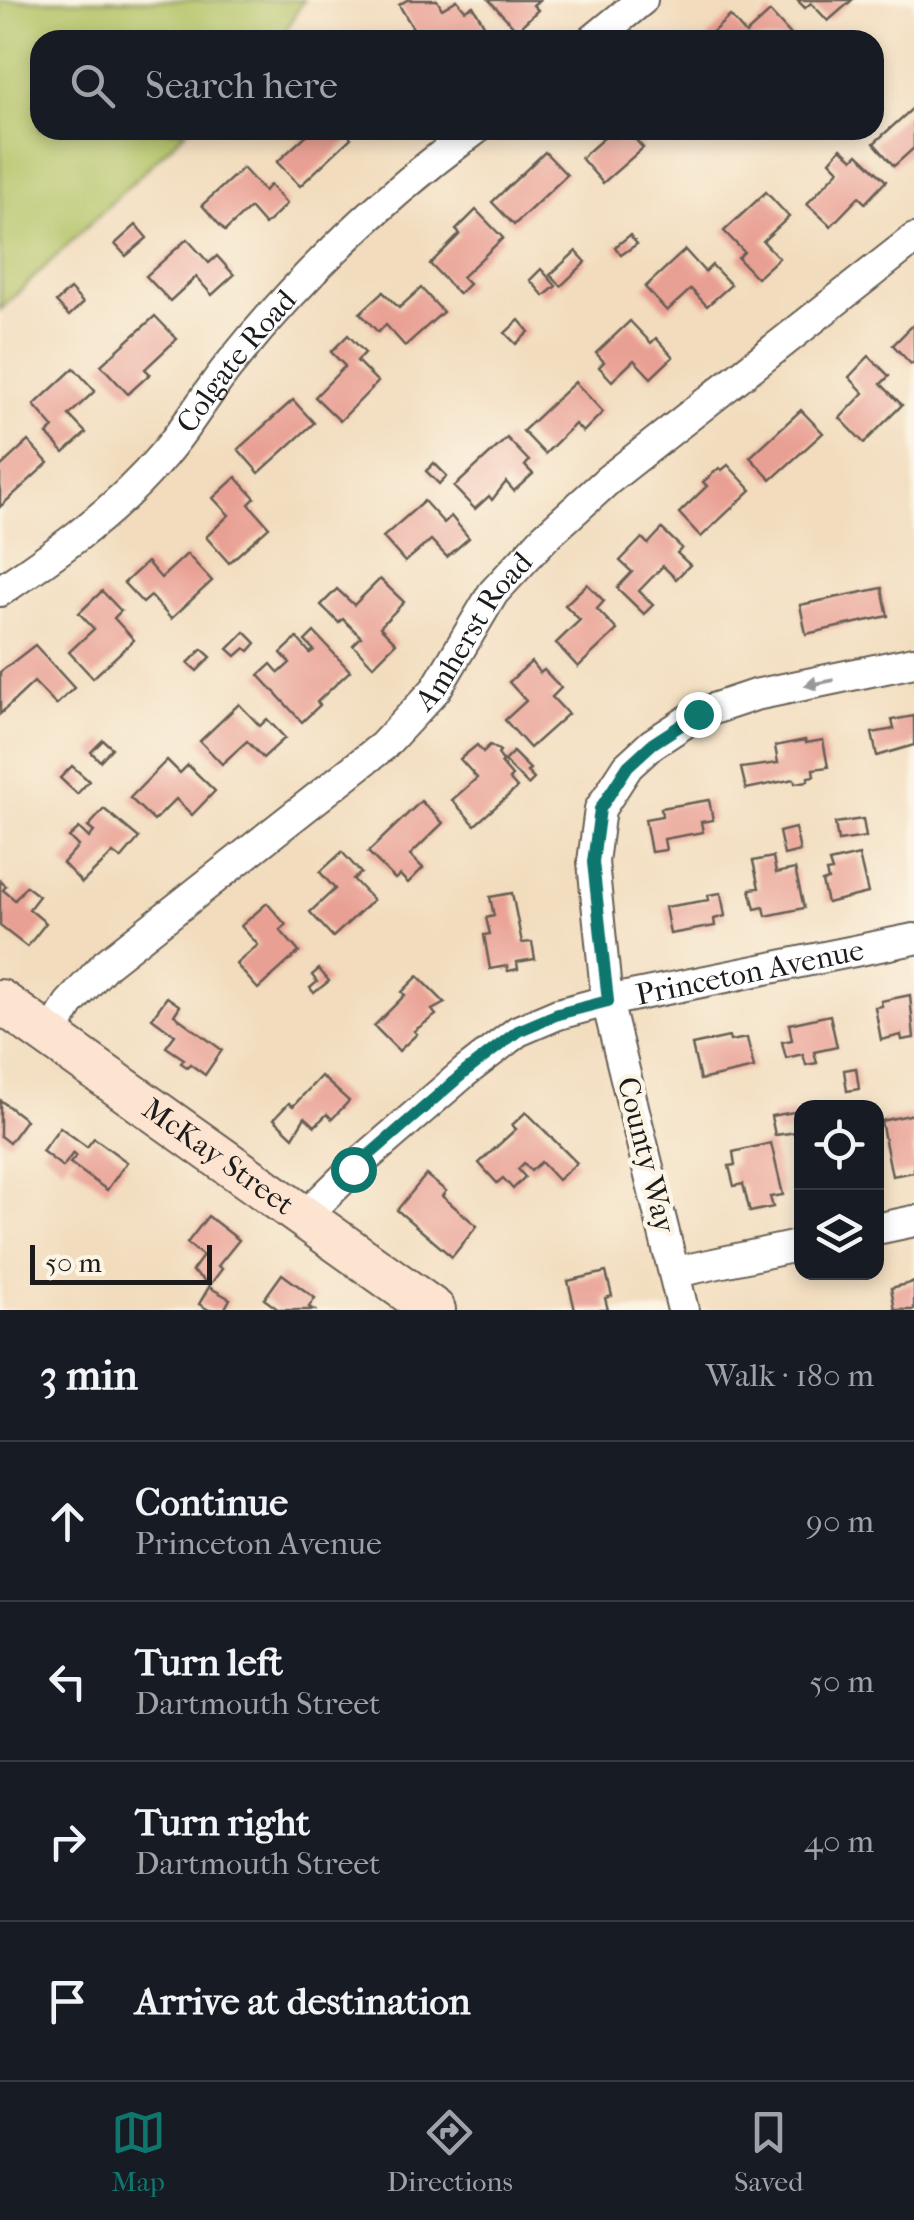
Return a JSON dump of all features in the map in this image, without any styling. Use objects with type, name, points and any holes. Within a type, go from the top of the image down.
[{"type":"main road","name":"McKay Street","points":[[0,1001],[434,1310]]},
{"type":"street","points":[[605,30],[642,0]]},
{"type":"street","name":"Colgate Road","points":[[0,591],[68,546],[126,495],[164,455],[226,368],[348,233],[461,140]]},
{"type":"street","name":"Amherst Road","points":[[50,1036],[69,1004],[106,964],[383,746],[436,689],[493,594],[544,538],[608,480],[914,239]]},
{"type":"street","name":"County Way","points":[[682,1310],[676,1272],[608,1001],[593,862],[600,809],[628,766],[652,744],[698,714],[755,696],[914,662]]},
{"type":"street","name":"Princeton Avenue","points":[[303,1218],[437,1096],[518,1031],[558,1014],[608,1001],[914,938]]},
{"type":"street","points":[[884,1227],[914,1221]]},
{"type":"street","points":[[676,1272],[794,1248]]},
{"type":"green space","points":[[0,0],[304,0],[285,30],[30,30],[30,140],[177,140],[0,310]]},
{"type":"building","points":[[407,0],[437,0],[442,9],[457,0],[465,10],[473,6],[487,30],[414,30],[399,5]]},
{"type":"building","points":[[489,0],[539,0],[533,5],[538,10],[517,30]]},
{"type":"building","points":[[797,0],[852,0],[828,21],[811,3],[805,8]]},
{"type":"building","points":[[770,12],[787,30],[750,30]]},
{"type":"building","points":[[730,16],[742,30],[715,30]]},
{"type":"building","points":[[914,107],[914,148],[894,166],[874,143],[884,140],[884,134]]},
{"type":"building","points":[[301,140],[349,140],[300,186],[277,162]]},
{"type":"building","points":[[601,140],[636,140],[643,148],[603,183],[581,158]]},
{"type":"building","points":[[841,148],[853,159],[858,154],[886,181],[865,203],[859,197],[831,226],[807,204],[839,170],[830,161]]},
{"type":"building","points":[[545,152],[567,175],[514,225],[492,202]]},
{"type":"building","points":[[243,168],[264,191],[270,185],[287,204],[265,225],[250,208],[225,231],[202,205]]},
{"type":"building","points":[[766,192],[789,217],[763,241],[779,258],[757,278],[738,258],[744,252],[724,231]]},
{"type":"building","points":[[476,210],[503,238],[462,277],[469,284],[459,294],[430,264],[460,234],[456,230]]},
{"type":"building","points":[[136,225],[147,238],[126,256],[115,244]]},
{"type":"building","points":[[630,235],[637,244],[621,255],[615,247]]},
{"type":"building","points":[[187,239],[209,263],[217,256],[234,275],[212,295],[196,277],[170,301],[146,276]]},
{"type":"building","points":[[685,250],[705,272],[712,265],[731,285],[707,306],[691,289],[667,311],[645,287]]},
{"type":"building","points":[[576,251],[586,262],[561,286],[550,275]]},
{"type":"building","points":[[541,269],[556,286],[544,296],[530,280]]},
{"type":"building","points":[[421,288],[443,312],[405,346],[386,325],[378,332],[360,313],[383,292],[399,308]]},
{"type":"building","points":[[70,289],[83,303],[69,316],[56,302]]},
{"type":"building","points":[[155,316],[177,339],[145,369],[150,374],[128,394],[101,365]]},
{"type":"building","points":[[519,320],[529,332],[516,344],[505,333]]},
{"type":"building","points":[[630,321],[651,343],[656,338],[673,357],[651,378],[634,360],[612,381],[599,367],[604,362],[596,353]]},
{"type":"building","points":[[914,324],[914,362],[911,364],[893,345]]},
{"type":"building","points":[[348,335],[365,353],[357,361],[378,382],[340,421],[315,397],[345,366],[331,352]]},
{"type":"building","points":[[869,356],[889,376],[881,384],[902,405],[864,443],[840,418],[864,393],[849,377]]},
{"type":"building","points":[[74,368],[95,391],[69,415],[86,433],[64,453],[47,434],[54,428],[34,405]]},
{"type":"building","points":[[575,382],[603,412],[583,432],[575,424],[545,454],[523,431]]},
{"type":"building","points":[[293,400],[314,423],[259,473],[238,449]]},
{"type":"building","points":[[801,410],[823,433],[771,480],[750,457]]},
{"type":"building","points":[[507,438],[529,461],[525,466],[533,474],[514,491],[506,482],[492,500],[489,496],[475,509],[454,487]]},
{"type":"building","points":[[28,441],[48,463],[0,507],[0,467]]},
{"type":"building","points":[[434,463],[447,476],[439,484],[426,471]]},
{"type":"building","points":[[728,465],[751,490],[701,537],[679,513],[707,486],[703,482]]},
{"type":"building","points":[[236,477],[255,498],[249,504],[269,527],[229,563],[206,537],[229,515],[213,498]]},
{"type":"building","points":[[424,501],[444,523],[451,516],[469,538],[447,557],[431,540],[405,562],[383,537]]},
{"type":"building","points":[[662,529],[682,548],[677,553],[690,565],[676,579],[663,566],[639,591],[653,605],[644,614],[617,588],[632,572],[620,561],[642,538],[648,544]]},
{"type":"building","points":[[187,554],[212,581],[171,619],[151,596],[143,603],[124,583],[147,562],[161,578]]},
{"type":"building","points":[[380,579],[404,602],[380,627],[396,643],[373,666],[353,645],[361,637],[321,605],[337,589],[354,605]]},
{"type":"building","points":[[587,584],[604,601],[597,609],[617,630],[578,667],[556,643],[580,620],[565,605]]},
{"type":"building","points":[[882,588],[888,616],[806,634],[800,605]]},
{"type":"building","points":[[102,591],[121,611],[114,618],[134,640],[93,678],[69,652],[94,629],[79,613]]},
{"type":"building","points":[[245,632],[256,643],[236,656],[228,649]]},
{"type":"building","points":[[314,632],[350,671],[302,722],[259,675],[271,664],[279,673],[290,663],[281,653],[297,638],[310,653],[314,650],[305,641]]},
{"type":"building","points":[[35,645],[74,688],[56,705],[34,682],[0,714],[0,672]]},
{"type":"building","points":[[202,649],[211,657],[197,671],[188,663]]},
{"type":"building","points":[[531,662],[561,688],[552,697],[568,714],[530,748],[505,720],[526,701],[509,682]]},
{"type":"building","points":[[239,704],[260,726],[267,719],[285,738],[263,758],[247,741],[222,764],[200,741]]},
{"type":"building","points":[[914,716],[914,745],[877,756],[872,733],[894,729],[892,720]]},
{"type":"building","points":[[103,740],[112,748],[100,761],[91,752]]},
{"type":"building","points":[[823,740],[828,767],[813,769],[814,776],[808,777],[808,781],[795,783],[794,779],[746,789],[741,768],[778,763],[775,746]]},
{"type":"building","points":[[477,745],[483,752],[490,745],[500,751],[501,763],[517,788],[475,825],[452,800],[477,778],[460,759]]},
{"type":"building","points":[[513,752],[530,769],[527,772],[534,779],[528,785],[504,761]]},
{"type":"building","points":[[167,760],[180,773],[188,765],[215,791],[192,815],[176,799],[154,821],[130,798]]},
{"type":"building","points":[[72,766],[89,781],[77,794],[60,778]]},
{"type":"building","points":[[709,800],[713,820],[701,822],[703,832],[664,839],[666,850],[651,852],[645,819],[662,816],[661,808]]},
{"type":"building","points":[[421,801],[443,823],[410,855],[423,868],[408,883],[400,875],[395,879],[368,852]]},
{"type":"building","points":[[104,809],[139,838],[121,859],[113,853],[82,883],[63,863],[78,846],[69,837],[79,828],[89,838],[94,832],[88,827]]},
{"type":"building","points":[[863,819],[866,837],[838,841],[835,823]]},
{"type":"building","points":[[795,828],[800,851],[784,855],[779,832]]},
{"type":"building","points":[[342,852],[361,873],[353,879],[373,900],[333,937],[310,912],[335,889],[320,872]]},
{"type":"building","points":[[859,855],[868,893],[827,903],[822,882],[828,880],[826,872],[832,871],[829,862]]},
{"type":"building","points":[[773,857],[776,873],[795,869],[804,908],[766,916],[764,907],[755,909],[750,889],[759,888],[753,861]]},
{"type":"building","points":[[0,881],[6,886],[3,890],[15,900],[26,886],[39,896],[29,909],[46,923],[27,947],[0,926]]},
{"type":"building","points":[[512,893],[522,943],[532,942],[535,959],[517,962],[518,969],[490,969],[484,935],[490,934],[486,918],[494,916],[490,897]]},
{"type":"building","points":[[721,893],[725,916],[714,919],[715,926],[670,934],[665,907],[709,900],[708,895]]},
{"type":"building","points":[[267,903],[286,925],[280,930],[299,952],[258,989],[236,964],[258,945],[241,926]]},
{"type":"building","points":[[319,969],[329,981],[314,993],[310,988],[317,982],[312,975]]},
{"type":"building","points":[[418,976],[445,1003],[432,1010],[436,1015],[414,1031],[417,1034],[399,1051],[374,1026]]},
{"type":"building","points":[[910,995],[914,1038],[902,1040],[901,1035],[881,1040],[875,1007],[882,1006],[881,1001]]},
{"type":"building","points":[[167,997],[180,1006],[174,1015],[222,1050],[205,1075],[190,1064],[187,1067],[181,1063],[184,1059],[166,1047],[175,1035],[152,1018]]},
{"type":"building","points":[[830,1015],[837,1047],[814,1052],[817,1063],[806,1065],[803,1054],[786,1058],[782,1042],[792,1040],[789,1024]]},
{"type":"building","points":[[729,1037],[730,1041],[747,1038],[754,1068],[700,1080],[692,1045]]},
{"type":"building","points":[[856,1068],[859,1089],[847,1091],[844,1070]]},
{"type":"building","points":[[321,1076],[349,1101],[332,1119],[327,1114],[315,1126],[305,1117],[293,1137],[274,1119],[289,1103],[293,1106]]},
{"type":"building","points":[[0,1100],[26,1120],[9,1143],[0,1136]]},
{"type":"building","points":[[526,1112],[577,1163],[558,1180],[541,1162],[531,1171],[524,1163],[518,1169],[525,1177],[513,1189],[503,1178],[497,1183],[479,1163],[516,1129],[512,1125]]},
{"type":"building","points":[[794,1112],[794,1132],[775,1135],[771,1116]]},
{"type":"building","points":[[914,1114],[914,1172],[892,1176],[884,1120]]},
{"type":"building","points":[[60,1127],[87,1147],[94,1138],[127,1162],[107,1190],[70,1163],[76,1156],[73,1153],[63,1167],[42,1151]]},
{"type":"building","points":[[771,1143],[783,1195],[770,1197],[773,1207],[750,1212],[743,1184],[734,1186],[729,1166],[735,1165],[733,1152]]},
{"type":"building","points":[[426,1175],[446,1191],[442,1196],[477,1226],[452,1257],[397,1210]]},
{"type":"building","points":[[208,1216],[239,1240],[218,1266],[222,1269],[210,1285],[192,1271],[203,1256],[187,1243]]},
{"type":"building","points":[[606,1272],[612,1296],[605,1298],[608,1310],[575,1310],[568,1281]]},
{"type":"building","points":[[282,1274],[315,1298],[309,1307],[314,1310],[279,1310],[264,1299]]},
{"type":"building","points":[[914,1282],[914,1310],[895,1310],[891,1288]]},
{"type":"building","points":[[209,1287],[230,1299],[224,1310],[209,1310],[199,1304]]},
{"type":"route","points":[[353,1169],[518,1031],[558,1014],[608,1001],[593,862],[600,809],[628,766],[652,744],[698,714]]}]
